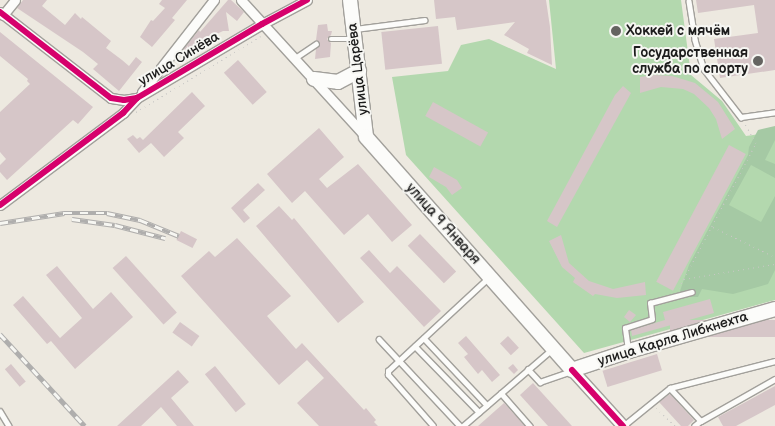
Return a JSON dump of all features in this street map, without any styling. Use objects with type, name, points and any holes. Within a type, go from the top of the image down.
[{"type":"main road","name":"улица Царёва","points":[[350,0],[366,138]]},
{"type":"main road","points":[[314,79],[338,82],[358,71]]},
{"type":"main road","name":"улица 9 Января","points":[[366,138],[572,370]]},
{"type":"main road","name":"улица Карла Либкнехта","points":[[572,370],[628,351],[775,309]]},
{"type":"street","points":[[15,0],[2,14],[111,98],[124,100],[137,98],[214,0]]},
{"type":"street","name":"улица 9 Января","points":[[241,0],[366,138]]},
{"type":"street","name":"улица Синёва","points":[[0,204],[123,113],[137,98],[262,24],[307,0]]},
{"type":"street","name":"улица 9 Января","points":[[572,370],[623,426]]},
{"type":"lane","points":[[689,1],[695,40],[704,69],[741,117],[775,112]]},
{"type":"lane","points":[[331,39],[424,20]]},
{"type":"lane","points":[[295,58],[316,44]]},
{"type":"lane","points":[[433,426],[388,375],[388,371],[489,277]]},
{"type":"lane","points":[[628,351],[625,328],[652,319],[650,303],[692,292]]},
{"type":"lane","points":[[424,338],[487,405]]},
{"type":"lane","points":[[379,339],[462,426],[553,348]]},
{"type":"lane","points":[[415,346],[479,412]]},
{"type":"lane","points":[[623,426],[670,388],[775,361]]},
{"type":"lane","points":[[528,369],[540,382],[572,370]]},
{"type":"lane","points":[[695,426],[701,420],[775,379]]},
{"type":"lane","points":[[670,388],[701,420]]},
{"type":"lane","points":[[500,393],[530,426]]},
{"type":"lane","points":[[0,411],[9,426]]},
{"type":"path","points":[[675,296],[756,143],[741,117]]},
{"type":"path","points":[[712,226],[775,257]]},
{"type":"path","points":[[684,278],[775,264]]},
{"type":"path","points":[[652,404],[675,426]]},
{"type":"green space","points":[[549,0],[681,0],[691,75],[722,101],[746,136],[775,132],[775,300],[584,353],[406,155],[392,77],[448,71],[461,45],[489,39],[556,69]]},
{"type":"green space","points":[[775,126],[775,140],[765,160],[775,164],[775,178],[751,165],[729,205],[761,222],[775,196],[775,270],[768,284],[733,294],[702,289],[698,297],[682,297],[680,291],[689,265],[748,155],[749,147],[758,130]]},
{"type":"building","points":[[23,0],[47,0],[42,6],[65,25],[75,13],[111,41],[106,48],[129,66],[136,57],[142,62],[119,91],[93,69],[98,64],[17,8]]},
{"type":"building","points":[[162,0],[187,0],[172,18],[175,20],[152,47],[140,37],[151,20],[153,21],[165,8],[159,4]]},
{"type":"building","points":[[228,0],[231,0],[244,12],[237,21],[226,12],[229,31],[223,31],[204,40],[207,46],[185,57],[182,51]]},
{"type":"building","points":[[434,0],[546,0],[550,27],[552,65],[527,53],[529,49],[504,35],[515,22],[457,30],[455,17],[436,19]]},
{"type":"building","points":[[696,0],[775,0],[775,70],[720,78],[714,39],[758,33],[754,5],[698,13]]},
{"type":"building","points":[[327,24],[328,31],[332,31],[327,39],[331,43],[330,57],[315,59],[316,49],[320,44],[316,40],[318,25]]},
{"type":"building","points":[[438,26],[442,64],[385,70],[381,32]]},
{"type":"building","points":[[0,32],[93,107],[78,124],[73,120],[7,180],[0,172],[0,165],[6,159],[0,152],[0,112],[30,84],[27,81],[28,79],[0,56]]},
{"type":"building","points":[[238,60],[267,92],[253,105],[224,73]]},
{"type":"building","points":[[655,75],[672,76],[695,83],[718,102],[735,129],[722,139],[716,119],[709,108],[694,94],[683,89],[661,87],[640,93],[640,77]]},
{"type":"building","points":[[623,86],[631,93],[557,227],[547,221],[615,95]]},
{"type":"building","points":[[192,92],[205,106],[178,132],[184,138],[164,157],[151,143],[139,153],[127,139],[133,135],[137,139],[140,137],[143,140]]},
{"type":"building","points":[[433,102],[488,133],[480,147],[425,116]]},
{"type":"building","points":[[319,128],[344,157],[319,179],[327,188],[358,164],[412,225],[392,242],[368,214],[344,235],[305,191],[292,203],[267,174]]},
{"type":"building","points":[[729,145],[746,154],[673,291],[656,282]]},
{"type":"building","points":[[434,167],[457,180],[462,188],[452,195],[446,187],[429,177]]},
{"type":"building","points":[[258,183],[265,190],[243,210],[250,218],[244,223],[231,208]]},
{"type":"building","points":[[279,206],[292,220],[294,218],[364,302],[338,323],[256,226]]},
{"type":"building","points":[[181,231],[197,239],[192,248],[176,240]]},
{"type":"building","points":[[420,234],[456,271],[444,283],[408,246]]},
{"type":"building","points":[[561,235],[569,263],[589,281],[613,289],[645,282],[646,295],[617,298],[595,294],[593,296],[573,282],[575,278],[562,267],[549,241]]},
{"type":"building","points":[[237,238],[291,296],[267,316],[296,349],[302,343],[364,410],[366,408],[376,420],[374,422],[378,426],[319,426],[297,403],[324,378],[307,360],[279,385],[181,276],[209,251],[215,257]]},
{"type":"building","points":[[369,250],[390,273],[397,266],[441,311],[424,327],[360,258]]},
{"type":"building","points":[[126,256],[177,312],[163,325],[113,268]]},
{"type":"building","points":[[57,266],[93,309],[111,292],[133,317],[75,369],[51,341],[47,344],[13,305],[23,296],[60,338],[82,318],[46,275]]},
{"type":"building","points":[[710,299],[714,313],[632,336],[631,330],[665,320],[663,312]]},
{"type":"building","points":[[629,310],[636,315],[630,322],[624,317]]},
{"type":"building","points":[[670,320],[775,320],[775,337],[670,337]]},
{"type":"building","points":[[180,322],[199,336],[192,347],[172,333]]},
{"type":"building","points":[[466,336],[500,375],[492,382],[482,370],[478,374],[464,357],[468,354],[458,343]]},
{"type":"building","points":[[508,336],[519,348],[511,355],[500,344]]},
{"type":"building","points":[[657,354],[662,370],[607,387],[602,371]]},
{"type":"building","points":[[11,364],[26,382],[20,387],[5,369]]},
{"type":"building","points":[[513,364],[518,370],[514,374],[508,368]]},
{"type":"building","points":[[215,366],[246,404],[236,412],[205,374]]},
{"type":"building","points":[[178,370],[189,382],[171,398],[194,426],[177,426],[161,407],[141,426],[117,426]]},
{"type":"building","points":[[533,383],[572,426],[548,426],[520,395]]},
{"type":"building","points":[[775,386],[775,405],[736,426],[723,426],[718,417]]},
{"type":"building","points":[[670,394],[694,420],[688,426],[681,426],[659,402]]},
{"type":"building","points":[[504,403],[525,426],[478,426]]},
{"type":"railway","points":[[0,223],[64,213],[107,213],[140,220],[179,236]]},
{"type":"railway","points":[[72,219],[115,225],[165,238]]},
{"type":"railway","points":[[0,334],[85,426]]},
{"type":"cycle path","points":[[0,205],[123,113],[137,98],[262,24],[307,0]]},
{"type":"cycle path","points":[[0,12],[111,98],[124,100],[137,98]]},
{"type":"cycle path","points":[[572,370],[623,426]]},
{"type":"place","name":"Хоккей с мячём","points":[[616,31]]},
{"type":"place","name":"Государственная служба по спорту","points":[[758,61]]}]
